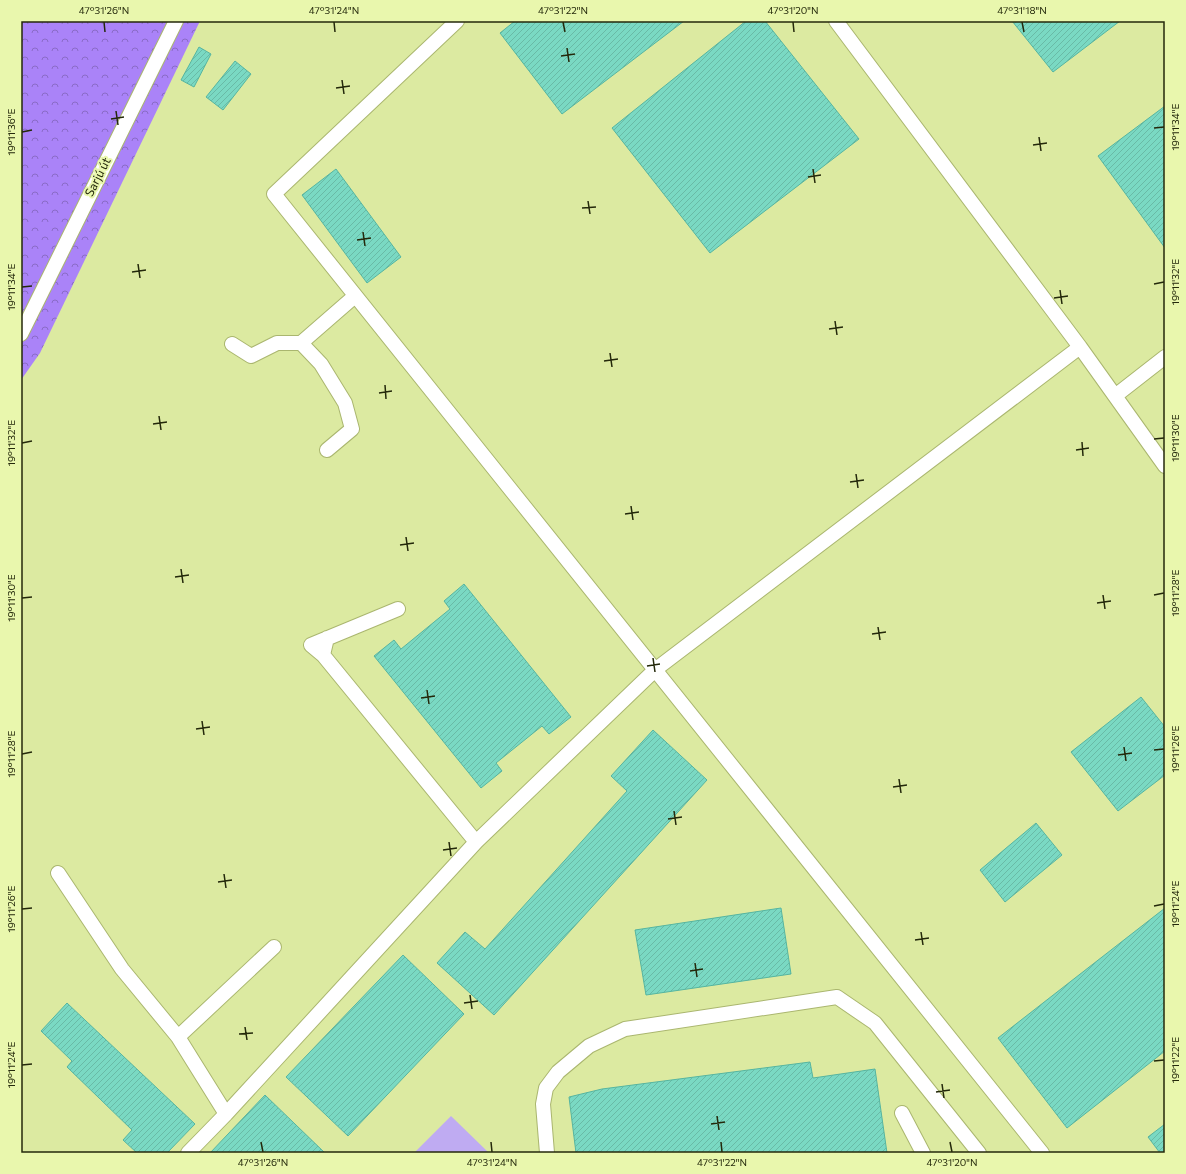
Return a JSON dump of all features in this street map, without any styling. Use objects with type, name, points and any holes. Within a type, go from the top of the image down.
[{"type":"lane","name":"Sarjú út","points":[[21,334],[176,21]]},
{"type":"lane","points":[[457,21],[274,194],[656,669],[1042,1153]]},
{"type":"lane","points":[[836,21],[1080,347],[1165,466]]},
{"type":"lane","points":[[232,344],[251,356],[277,343],[301,343],[355,296]]},
{"type":"lane","points":[[301,343],[321,364],[345,403],[352,429],[327,450]]},
{"type":"lane","points":[[188,1153],[226,1114],[476,842],[656,669],[1080,347]]},
{"type":"lane","points":[[1115,396],[1165,357]]},
{"type":"lane","points":[[398,609],[327,638],[324,655],[476,842]]},
{"type":"lane","points":[[58,873],[122,969],[178,1037],[226,1114]]},
{"type":"lane","points":[[178,1037],[274,948]]},
{"type":"lane","points":[[547,1153],[543,1104],[546,1088],[558,1072],[589,1046],[625,1029],[837,997],[875,1023],[979,1153]]},
{"type":"lane","points":[[902,1113],[923,1153]]},
{"type":"green space","points":[[21,21],[200,21],[40,353],[21,380]]},
{"type":"shaded area","points":[[451,1116],[489,1153],[414,1153]]},
{"type":"building","points":[[515,21],[684,21],[562,114],[500,33]]},
{"type":"building","points":[[746,21],[765,21],[859,139],[710,253],[612,128]]},
{"type":"building","points":[[1012,21],[1120,21],[1053,72]]},
{"type":"building","points":[[199,47],[211,54],[194,87],[181,80]]},
{"type":"building","points":[[235,61],[251,74],[223,110],[206,97]]},
{"type":"building","points":[[1165,106],[1165,248],[1098,156]]},
{"type":"building","points":[[336,169],[401,257],[367,283],[302,195]]},
{"type":"building","points":[[464,584],[571,717],[549,734],[542,726],[496,763],[502,771],[481,788],[374,656],[394,640],[401,649],[450,609],[444,601]]},
{"type":"building","points":[[1141,697],[1165,727],[1165,775],[1118,811],[1071,752]]},
{"type":"building","points":[[653,730],[707,780],[494,1015],[437,963],[465,932],[485,949],[627,791],[611,776]]},
{"type":"building","points":[[1036,823],[1062,855],[1005,902],[980,870]]},
{"type":"building","points":[[781,908],[791,974],[646,995],[635,930]]},
{"type":"building","points":[[1165,908],[1165,1051],[1067,1128],[998,1038]]},
{"type":"building","points":[[403,955],[464,1014],[348,1136],[286,1077]]},
{"type":"building","points":[[67,1003],[195,1124],[167,1153],[137,1153],[123,1140],[132,1130],[67,1067],[72,1061],[41,1031]]},
{"type":"building","points":[[810,1062],[813,1078],[875,1069],[887,1153],[576,1153],[569,1097],[602,1089]]},
{"type":"building","points":[[265,1095],[325,1153],[210,1153]]},
{"type":"building","points":[[1165,1124],[1165,1153],[1160,1153],[1148,1137]]}]
